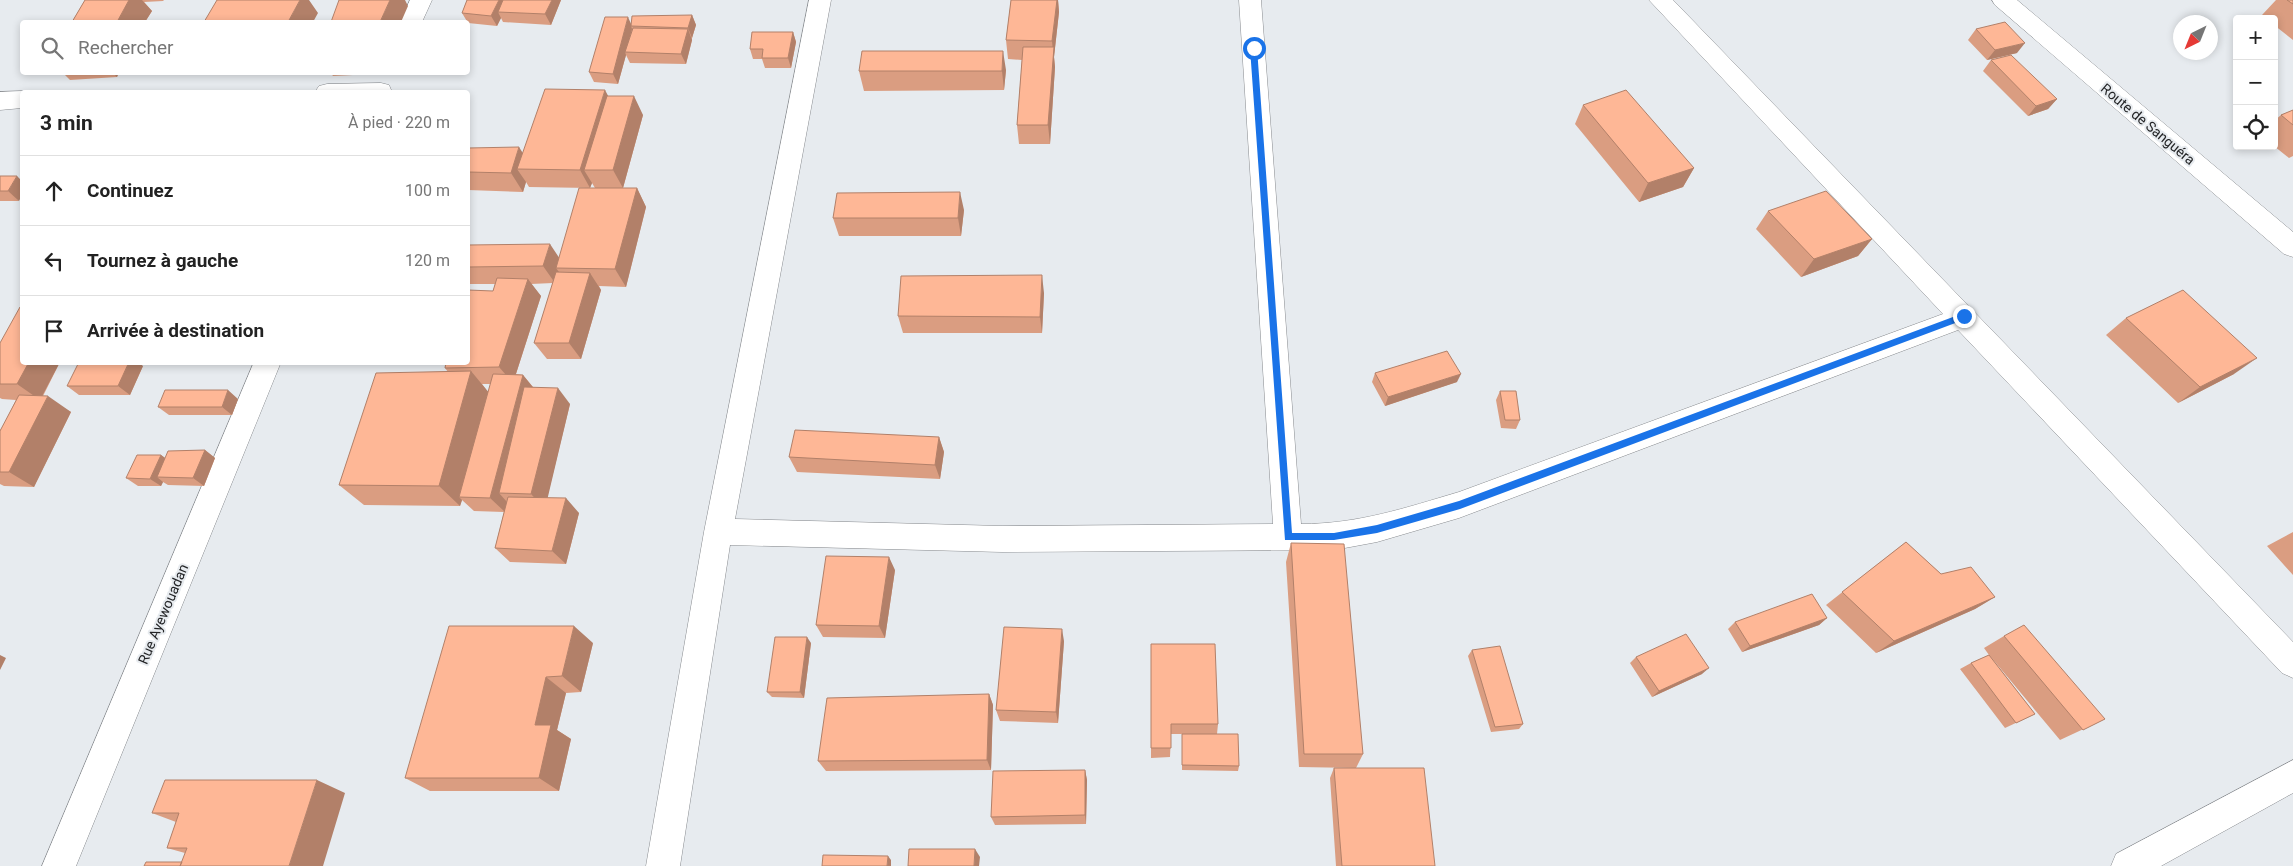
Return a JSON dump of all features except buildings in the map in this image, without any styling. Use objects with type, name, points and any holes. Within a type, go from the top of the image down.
[{"type":"street","points":[[412,20],[421,0]]},
{"type":"street","points":[[663,866],[718,532],[820,0]]},
{"type":"street","points":[[1250,0],[1288,537]]},
{"type":"street","points":[[1660,0],[1964,316],[2293,663]]},
{"type":"street","name":"Route de Sanguéra","points":[[2003,0],[2293,248]]},
{"type":"street","points":[[343,90],[383,85]]},
{"type":"street","points":[[0,101],[20,100]]},
{"type":"street","points":[[718,532],[1002,539],[1334,537],[1377,529],[1460,505],[1964,316]]},
{"type":"street","name":"Rue Ayewouadan","points":[[59,866],[267,365]]},
{"type":"street","points":[[2128,866],[2293,776]]},
{"type":"route","points":[[1254,48],[1288,537],[1334,537],[1377,529],[1460,505],[1964,316]]}]
